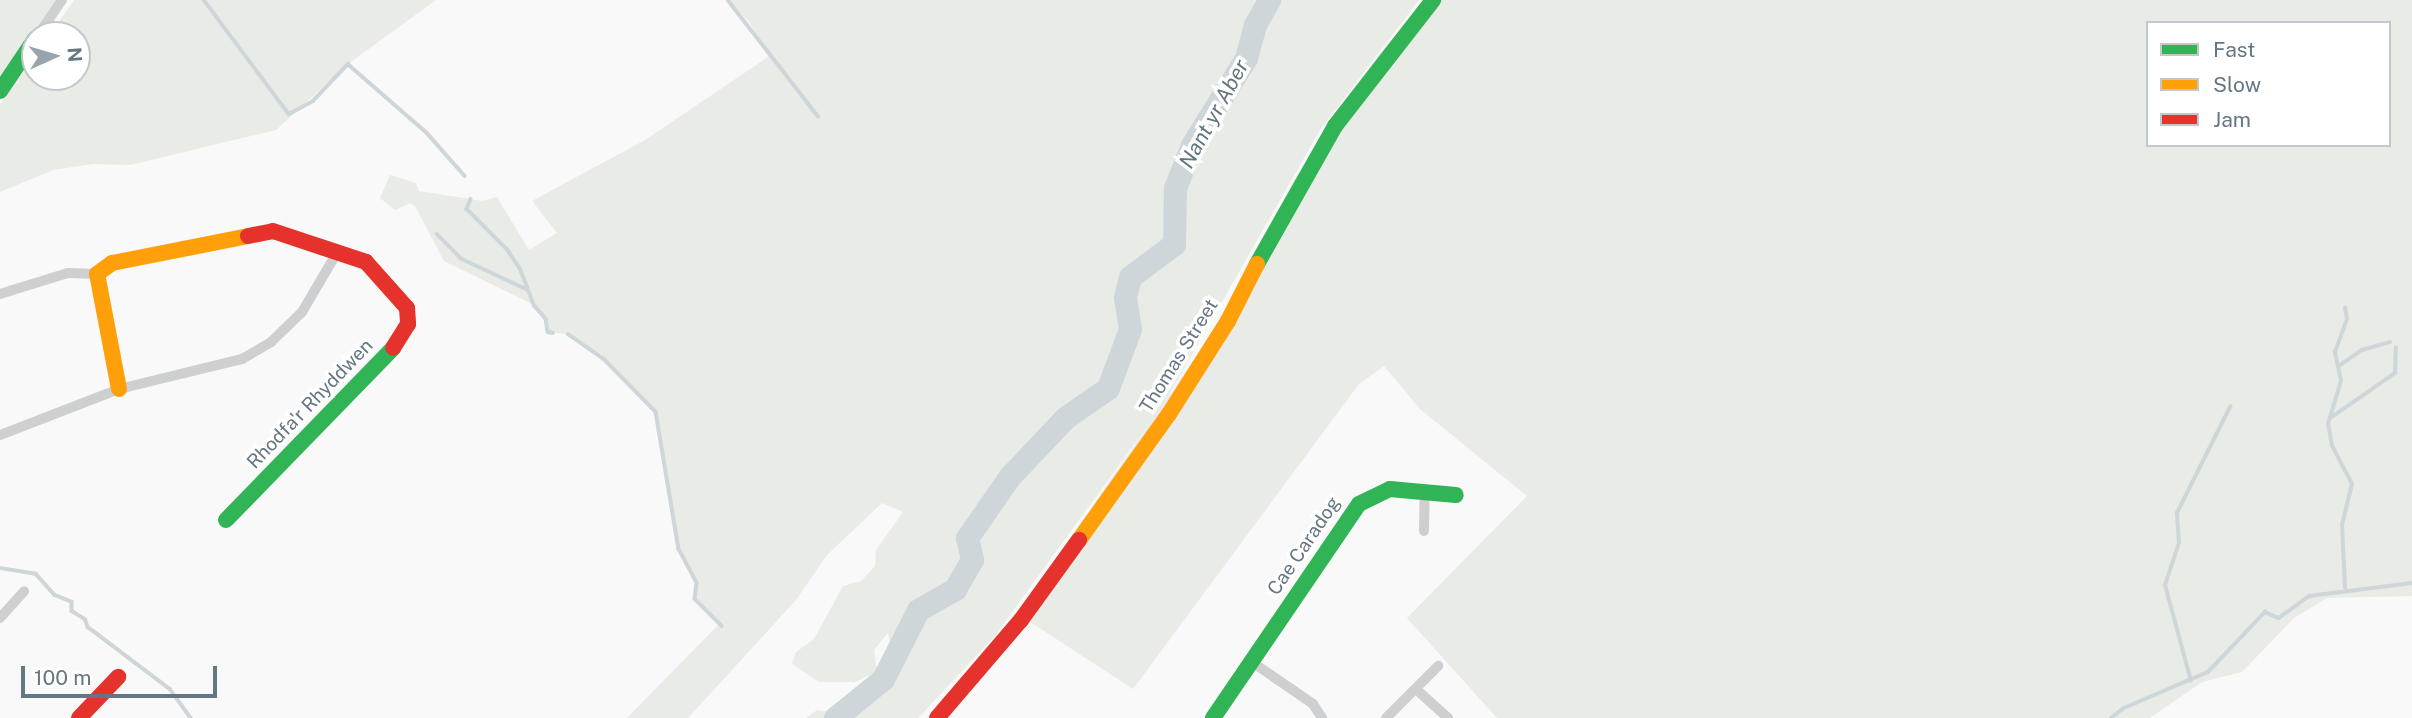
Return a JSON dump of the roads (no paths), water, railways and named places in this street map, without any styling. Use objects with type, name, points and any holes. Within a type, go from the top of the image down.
[{"type":"street","points":[[47,21],[62,0]]},
{"type":"street","name":"Thomas Street","points":[[937,718],[1021,620],[1169,414],[1221,333],[1298,184],[1335,126],[1433,0]]},
{"type":"street","points":[[0,91],[21,60]]},
{"type":"street","name":"Rhodfa'r Rhyddwen","points":[[97,274],[112,263],[273,232],[366,262],[387,282],[407,308],[408,324],[388,355],[226,520]]},
{"type":"street","points":[[0,435],[119,390],[231,363],[271,342],[302,312],[338,251]]},
{"type":"street","points":[[0,294],[68,273],[97,274],[119,390]]},
{"type":"street","name":"Cae Caradog","points":[[1213,718],[1359,503],[1390,489],[1456,495]]},
{"type":"street","points":[[1424,531],[1425,492]]},
{"type":"street","points":[[0,618],[24,591]]},
{"type":"street","points":[[1252,662],[1313,704],[1322,718]]},
{"type":"street","points":[[1386,718],[1417,690],[1438,666]]},
{"type":"street","points":[[79,718],[118,677]]},
{"type":"street","points":[[1417,690],[1448,718]]},
{"type":"waterway","points":[[204,0],[289,114],[313,101],[348,64],[427,133],[465,176]]},
{"type":"waterway","points":[[728,0],[818,116]]},
{"type":"waterway","name":"Nant yr Aber","points":[[835,718],[883,679],[918,610],[955,589],[972,559],[967,538],[1010,476],[1065,418],[1108,388],[1130,329],[1125,297],[1130,277],[1174,244],[1175,188],[1192,145],[1246,58],[1255,25],[1269,0]]},
{"type":"waterway","points":[[471,199],[467,209],[507,249],[520,268],[534,305],[546,319],[548,332],[553,333]]},
{"type":"waterway","points":[[437,234],[462,259],[526,289]]},
{"type":"waterway","points":[[2345,308],[2347,319],[2335,352],[2341,381],[2328,424],[2332,446],[2352,484],[2342,525],[2345,588]]},
{"type":"waterway","points":[[568,334],[604,359],[656,412],[679,549],[697,583],[695,599],[722,626]]},
{"type":"waterway","points":[[2339,366],[2362,350],[2390,342]]},
{"type":"waterway","points":[[2332,417],[2395,373],[2396,348]]},
{"type":"waterway","points":[[2191,681],[2165,585],[2179,543],[2177,513],[2230,407]]},
{"type":"waterway","points":[[0,568],[36,574],[55,595],[72,602],[72,611],[85,619],[88,627],[170,689],[191,718]]},
{"type":"waterway","points":[[2111,718],[2124,708],[2208,672],[2265,612],[2279,618],[2309,596],[2412,583]]}]
